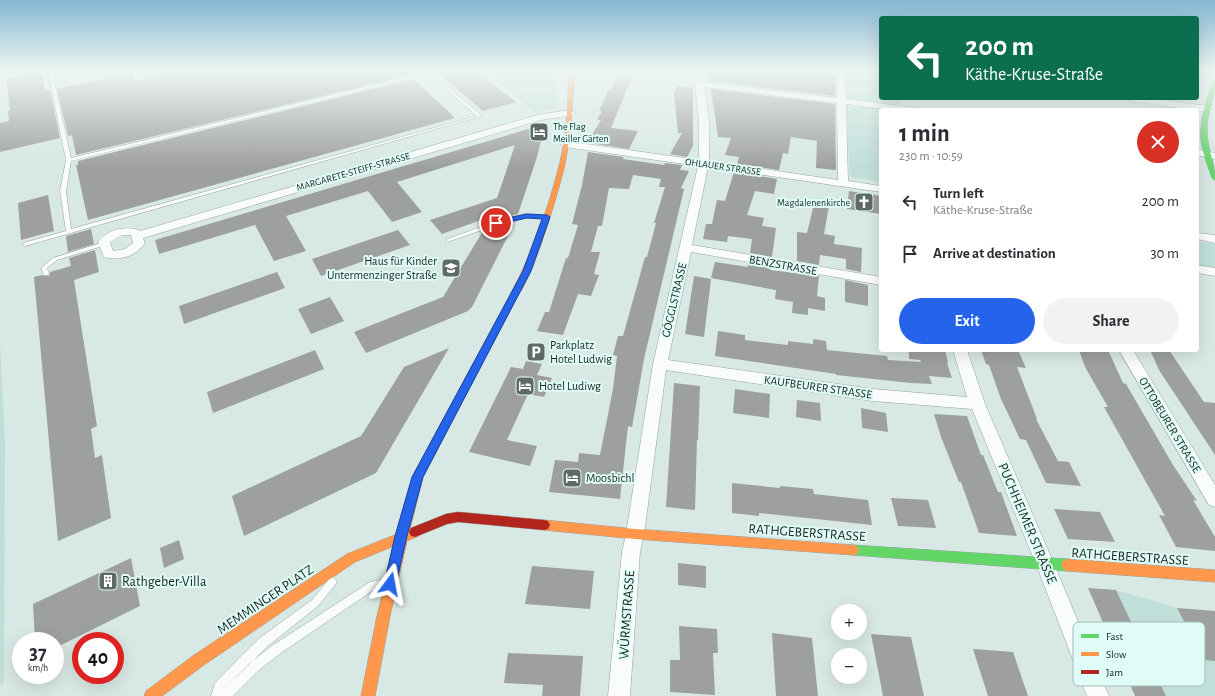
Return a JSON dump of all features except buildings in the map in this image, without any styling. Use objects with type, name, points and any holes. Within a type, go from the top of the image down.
[{"type":"street","points":[[368,696],[383,613],[401,536],[418,477],[527,271],[547,217],[563,161],[570,103]]},
{"type":"street","name":"GÖGGLSTRASSE","points":[[636,534],[660,364],[704,164],[704,122],[702,103]]},
{"type":"street","points":[[841,103],[844,184]]},
{"type":"street","points":[[866,103],[898,108]]},
{"type":"street","points":[[1169,103],[1208,109]]},
{"type":"street","points":[[1209,103],[1204,134],[1211,155],[1215,178]]},
{"type":"street","name":"MARGARETE-STEIFF-STRASSE","points":[[104,244],[107,238],[123,231],[135,232],[137,236],[540,117],[570,113]]},
{"type":"street","name":"OHLAUER STRASSE","points":[[565,144],[879,189]]},
{"type":"street","points":[[1199,152],[1211,155]]},
{"type":"street","points":[[104,244],[108,254],[118,255],[130,251],[136,247],[139,243],[137,236]]},
{"type":"street","points":[[1199,236],[1215,239]]},
{"type":"street","name":"BENZSTRASSE","points":[[686,248],[879,281]]},
{"type":"street","points":[[1199,269],[1215,272]]},
{"type":"street","name":"PUCHHEIMER STRASSE","points":[[961,352],[977,404],[1073,634]]},
{"type":"street","name":"OTTOBEURER STRASSE","points":[[1127,352],[1215,500]]},
{"type":"street","name":"KAUFBEURER STRASSE","points":[[660,364],[873,395],[977,404]]},
{"type":"street","name":"RATHGEBERSTRASSE","points":[[401,536],[446,519],[458,517],[636,534],[1215,576]]},
{"type":"street","name":"WÜRMSTRASSE","points":[[620,696],[631,552],[636,534]]},
{"type":"street","name":"MEMMINGER PLATZ","points":[[151,696],[199,660],[351,558],[401,536]]},
{"type":"street","name":"PUCHHEIMER STRASSE","points":[[1094,686],[1098,696]]},
{"type":"lane","points":[[57,103],[69,160],[63,191],[69,232]]},
{"type":"lane","points":[[69,160],[300,103]]},
{"type":"lane","points":[[25,244],[480,116],[465,103]]},
{"type":"lane","points":[[448,240],[496,223],[517,218],[527,216],[547,217]]},
{"type":"lane","points":[[499,235],[505,226],[517,218]]},
{"type":"lane","points":[[46,274],[44,268],[55,259],[104,244]]},
{"type":"lane","points":[[216,696],[219,687],[265,642],[315,603],[351,558]]},
{"type":"lane","points":[[222,696],[227,694],[254,667],[277,649],[373,585],[390,584]]},
{"type":"green space","points":[[524,103],[555,103],[555,109],[535,112]]},
{"type":"green space","points":[[846,103],[901,103],[902,108],[879,108],[879,182],[850,177]]},
{"type":"green space","points":[[1199,241],[1215,244],[1215,271],[1199,268]]},
{"type":"green space","points":[[0,342],[5,442],[4,684],[0,686]]},
{"type":"green space","points":[[1116,590],[1177,608],[1184,622],[1131,622]]},
{"type":"green space","points":[[1205,660],[1215,661],[1215,696],[1166,696],[1161,686],[1205,686]]},
{"type":"traffic: fast","points":[[1209,103],[1204,128],[1204,140],[1215,178]]},
{"type":"traffic: fast","points":[[416,485],[418,477],[514,295]]},
{"type":"traffic: fast","points":[[853,550],[1067,565]]},
{"type":"traffic: slow","points":[[514,295],[527,271],[547,217],[563,161],[570,103]]},
{"type":"traffic: slow","points":[[368,696],[389,590],[416,485]]},
{"type":"traffic: slow","points":[[544,525],[635,534],[853,550]]},
{"type":"traffic: slow","points":[[151,696],[199,660],[351,558],[415,532]]},
{"type":"traffic: slow","points":[[1067,565],[1215,576]]},
{"type":"traffic: jam","points":[[415,532],[446,519],[458,517],[544,525]]},
{"type":"place","name":"The Flag Meiller Gärten","points":[[539,132]]},
{"type":"place","name":"Magdalenenkirche","points":[[864,202]]},
{"type":"place","name":"Haus für Kinder Untermenzinger Straße","points":[[451,268]]},
{"type":"place","name":"Parkplatz Hotel Ludwig","points":[[536,352]]},
{"type":"place","name":"Hotel Ludiwg","points":[[525,386]]},
{"type":"place","name":"Moosbichl","points":[[572,478]]},
{"type":"place","name":"Rathgeber-Villa","points":[[108,581]]},
{"type":"route","points":[[390,584],[401,536],[418,477],[527,271],[547,217],[527,216],[496,223]]}]
